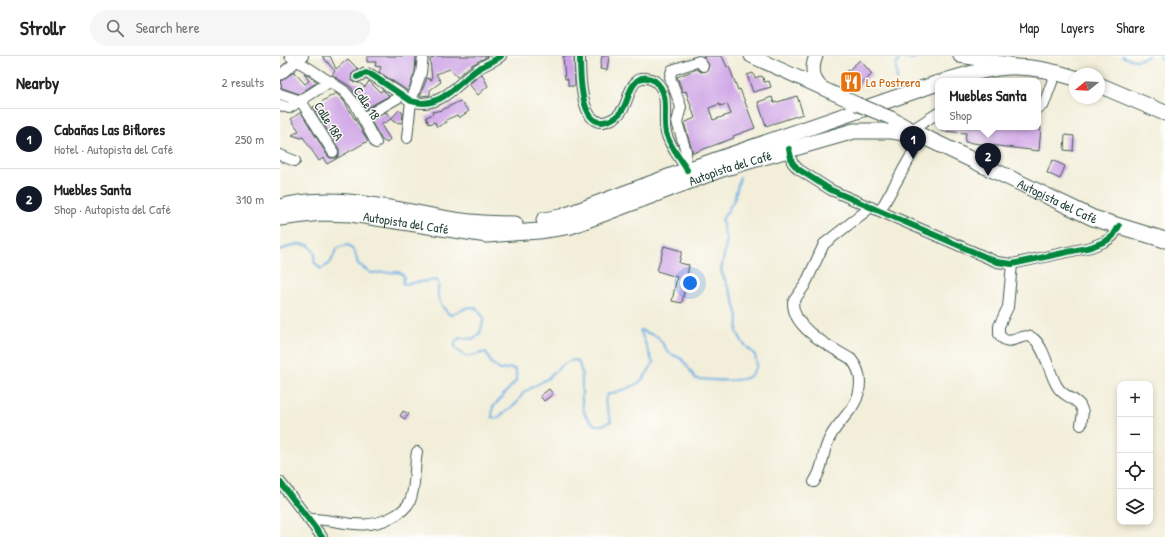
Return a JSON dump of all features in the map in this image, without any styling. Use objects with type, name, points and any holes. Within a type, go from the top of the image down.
[{"type":"highway","points":[[956,78],[991,68],[1028,66],[1056,71],[1069,76]]},
{"type":"highway","name":"Autopista del Café","points":[[280,207],[307,202],[358,202],[455,220],[493,224],[524,224],[561,217],[686,168],[935,84]]},
{"type":"highway","points":[[1105,88],[1165,113]]},
{"type":"highway","name":"Autopista del Café","points":[[280,218],[320,213],[351,214],[487,235],[539,231],[571,226],[722,169],[854,131],[892,131],[918,133],[1093,218],[1165,240]]},
{"type":"main road","points":[[816,56],[813,65],[813,76],[822,88]]},
{"type":"main road","points":[[960,56],[1028,66]]},
{"type":"main road","points":[[760,57],[822,88],[891,118],[918,133]]},
{"type":"street","points":[[407,138],[412,101],[421,73],[423,56]]},
{"type":"street","points":[[357,78],[366,73],[372,75],[401,96],[418,104],[431,103],[445,97],[475,71],[501,56]]},
{"type":"street","points":[[580,56],[580,70],[584,101],[588,113],[592,119],[597,122],[612,120],[619,115],[624,109],[634,84],[639,78],[646,77],[654,81],[662,89],[665,100],[666,134],[674,152],[686,168]]},
{"type":"street","points":[[280,75],[296,58]]},
{"type":"street","name":"Calle 18","points":[[296,58],[344,91],[355,104],[376,143]]},
{"type":"street","points":[[686,168],[686,150],[677,122],[681,107],[670,78],[670,73],[672,70],[699,61],[703,66]]},
{"type":"street","points":[[1041,106],[1044,104],[1056,71]]},
{"type":"street","points":[[280,105],[289,108],[331,82]]},
{"type":"street","name":"Calle 18A","points":[[280,94],[301,101],[333,152]]},
{"type":"street","points":[[362,118],[401,96]]},
{"type":"street","points":[[814,482],[821,471],[826,444],[832,432],[856,403],[859,395],[859,375],[856,365],[851,359],[802,327],[794,315],[793,302],[805,285],[824,244],[876,209],[918,133],[935,115]]},
{"type":"street","points":[[789,150],[794,165],[806,176],[843,196],[876,209],[988,259],[1012,264],[1091,247],[1106,241],[1119,226]]},
{"type":"street","points":[[280,155],[295,161]]},
{"type":"street","points":[[1012,264],[1008,307],[999,326],[999,334],[1005,341],[1009,342],[1029,336],[1034,338],[1042,351],[1057,386],[1065,395],[1080,405],[1083,412],[1081,425]]},
{"type":"street","points":[[308,519],[318,518],[350,525],[364,525],[380,524],[394,516],[406,508],[411,499],[417,452]]},
{"type":"street","points":[[280,482],[322,537]]},
{"type":"building","points":[[322,56],[330,56],[336,69],[348,59],[358,69],[352,74],[351,79],[353,82],[359,83],[365,87],[369,81],[380,92],[383,90],[389,96],[365,109],[351,87],[332,75],[335,71]]},
{"type":"building","points":[[367,56],[416,56],[415,72],[408,91],[379,72],[381,67],[375,66],[376,62],[367,62]]},
{"type":"building","points":[[435,56],[488,56],[470,66],[457,77],[450,69],[436,74],[441,82],[430,90],[430,95],[420,96],[427,78],[432,80],[430,59]]},
{"type":"building","points":[[563,56],[574,56],[575,86],[568,86],[568,79],[565,79]]},
{"type":"building","points":[[602,56],[609,56],[607,70],[600,69]]},
{"type":"building","points":[[703,56],[722,56],[727,67],[730,69],[738,90],[740,89],[755,128],[733,136],[734,138],[693,153],[684,123],[695,118],[686,91],[683,92],[677,77],[697,69],[701,72],[707,71],[709,65]],"holes":[[[720,104],[720,106],[727,104],[731,114],[713,120],[709,108]]]},
{"type":"building","points":[[860,60],[872,74],[855,90],[842,76]]},
{"type":"building","points":[[294,72],[305,84],[309,81],[304,73],[318,82],[299,94],[282,88],[280,81]]},
{"type":"building","points":[[753,73],[755,78],[760,76],[763,77],[764,82],[769,81],[771,87],[753,92],[747,75]]},
{"type":"building","points":[[482,74],[488,86],[478,95],[469,84]]},
{"type":"building","points":[[336,93],[344,101],[368,141],[327,164],[323,158],[319,161],[303,137],[301,138],[292,135],[299,131],[291,119],[301,112],[327,155],[330,158],[336,158],[339,155],[339,149],[313,107]]},
{"type":"building","points":[[797,96],[803,114],[766,126],[758,102],[772,97],[774,103]]},
{"type":"building","points":[[460,101],[469,111],[459,118],[457,115],[446,120],[447,122],[437,127],[435,122],[429,124],[426,117],[433,114],[432,112],[442,110]]},
{"type":"building","points":[[399,110],[403,113],[402,123],[394,122],[391,119]]},
{"type":"building","points":[[386,112],[391,119],[381,125],[390,139],[387,143],[382,140],[371,121]]},
{"type":"building","points":[[1041,130],[1039,151],[965,142],[966,133],[941,131]]},
{"type":"building","points":[[1065,135],[1074,136],[1073,151],[1064,150]]},
{"type":"building","points":[[1052,160],[1065,166],[1060,179],[1047,173]]},
{"type":"building","points":[[664,246],[682,251],[679,263],[689,265],[682,303],[672,301],[677,277],[657,271]]},
{"type":"building","points":[[549,389],[553,394],[544,401],[540,396]]},
{"type":"building","points":[[403,411],[409,414],[405,419],[400,416]]},
{"type":"waterway","points":[[897,81],[896,65],[900,57],[912,59],[920,56]]},
{"type":"waterway","points":[[1122,56],[1135,60],[1148,56]]},
{"type":"waterway","points":[[1160,56],[1165,63]]},
{"type":"waterway","points":[[280,250],[298,244],[309,245],[315,253],[314,262],[321,269],[330,263],[335,251],[339,247],[348,245],[355,252],[358,264],[371,273],[399,272],[404,276],[403,284],[437,280],[439,285],[438,298],[444,309],[450,315],[469,307],[476,308],[484,318],[480,333],[474,339],[459,338],[455,342],[455,347],[459,352],[466,356],[486,352],[491,363],[500,370],[512,368],[516,370],[516,381],[493,407],[492,417],[496,419],[516,404],[524,392],[547,379],[561,366],[569,361],[577,360],[580,366],[582,380],[583,410],[587,417],[595,425],[603,425],[611,421],[605,402],[607,395],[629,388],[639,382],[644,378],[653,363],[640,330],[658,337],[669,353],[682,359],[696,379],[739,380],[750,376],[757,365],[755,355],[743,343],[737,332],[738,317],[733,298],[721,271],[727,239],[722,220],[734,200],[740,177]]},
{"type":"cycle path","points":[[357,77],[366,73],[372,75],[411,101],[421,103],[430,102],[446,95],[475,71],[501,56]]},
{"type":"cycle path","points":[[580,56],[580,73],[583,96],[590,115],[595,120],[605,122],[619,114],[625,106],[634,83],[638,80],[642,78],[651,79],[660,86],[663,92],[665,105],[666,133],[673,148],[687,170]]},
{"type":"cycle path","points":[[789,149],[792,162],[798,169],[831,190],[997,262],[1012,264],[1091,247],[1106,241],[1113,236],[1119,226]]},
{"type":"cycle path","points":[[280,482],[322,537]]},
{"type":"place","name":"La Postrera","points":[[851,82]]},
{"type":"place","name":"Cabañas Las Biflores","points":[[913,159]]},
{"type":"place","name":"Muebles Santa","points":[[988,176]]}]
